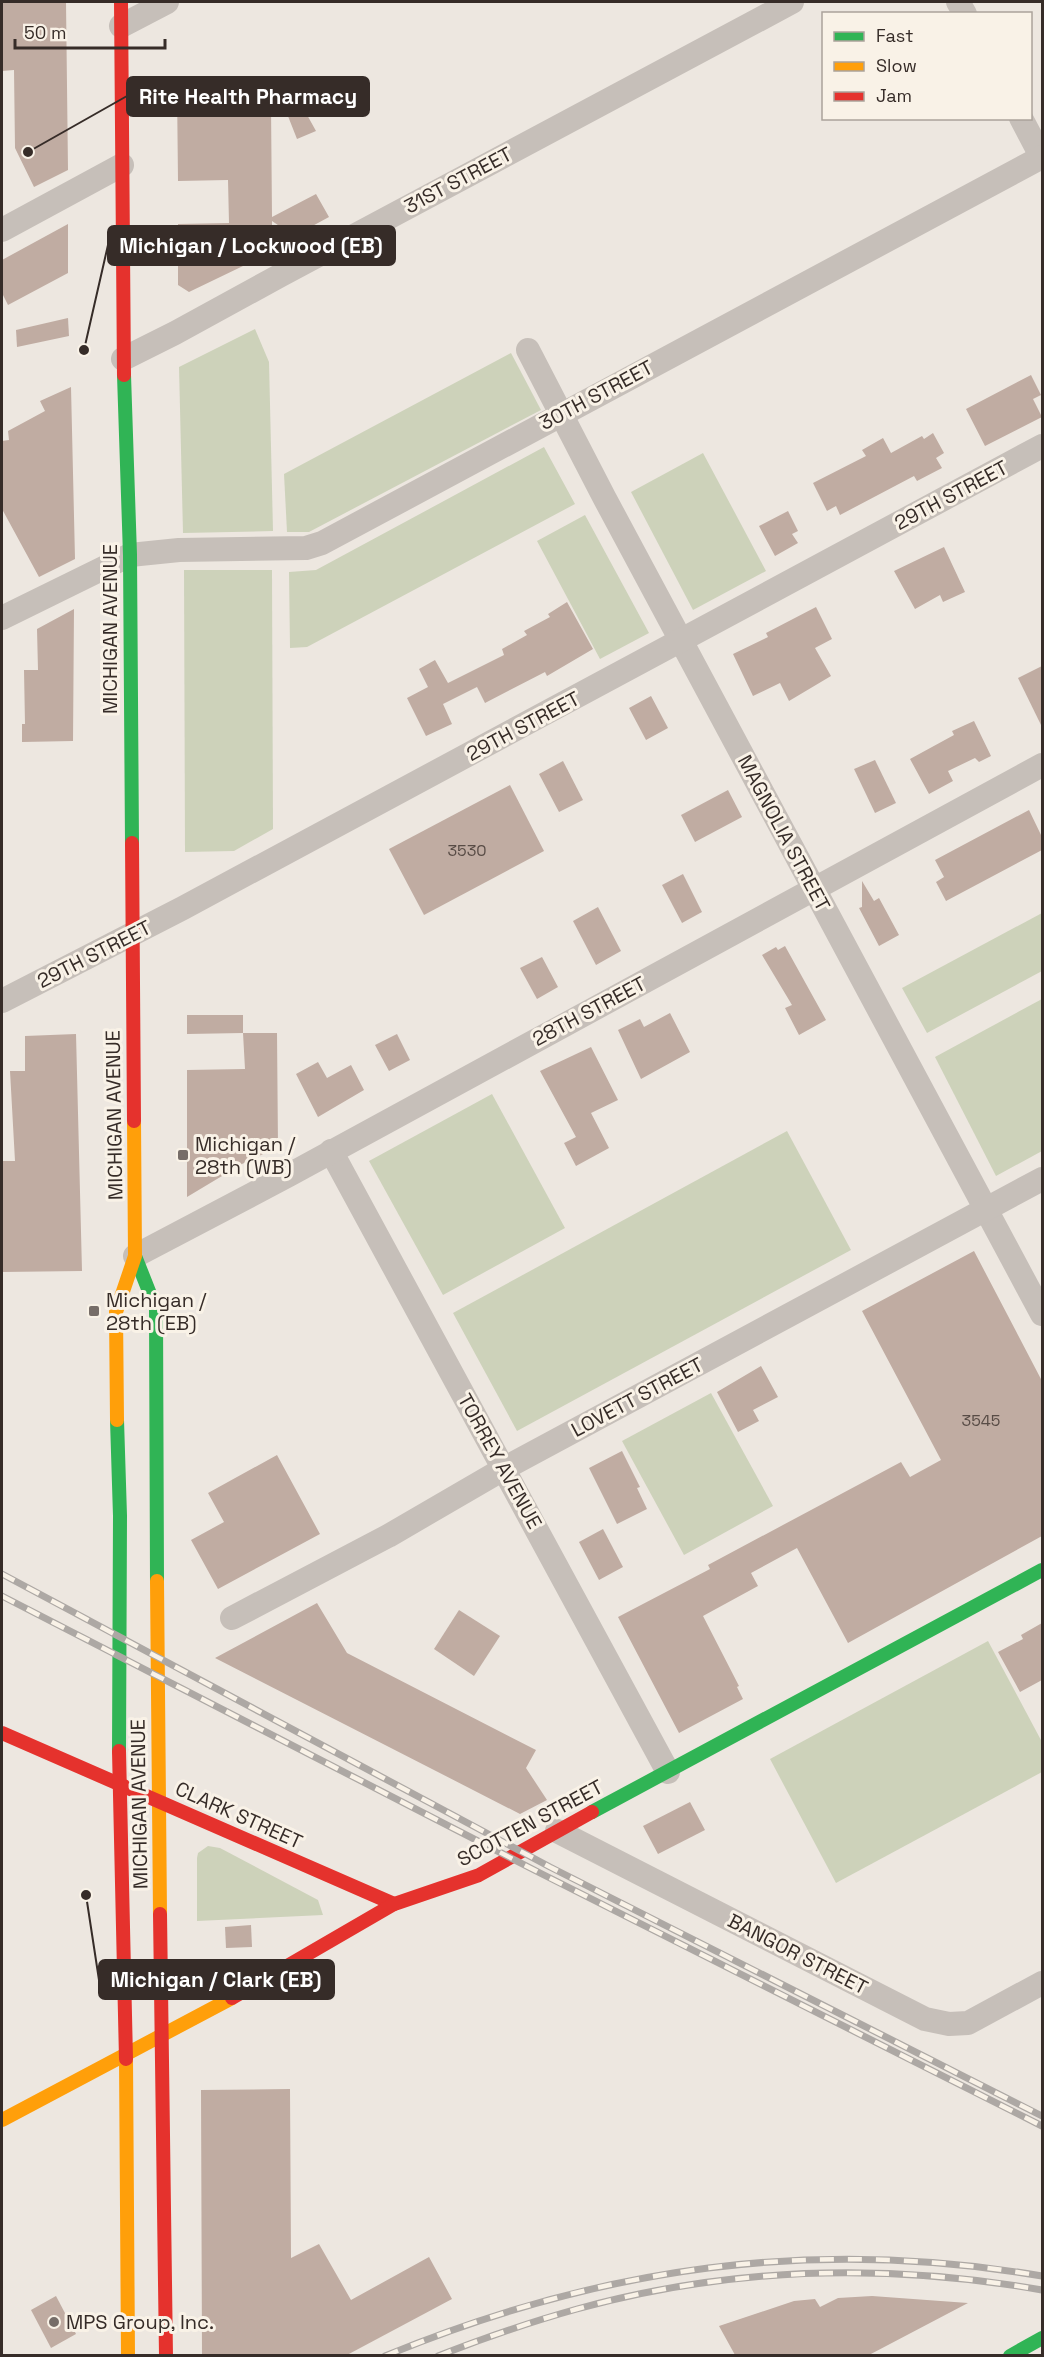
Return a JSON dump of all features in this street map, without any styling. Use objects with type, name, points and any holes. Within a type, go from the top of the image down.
[{"type":"main road","name":"MICHIGAN AVENUE","points":[[121,2],[123,359],[129,555],[135,1256],[116,1312],[120,1515],[118,1785],[125,2020],[128,2355]]},
{"type":"main road","name":"MICHIGAN AVENUE","points":[[135,1256],[156,1309],[158,1800],[166,2355]]},
{"type":"main road","name":"SCOTTEN STREET","points":[[2,2120],[225,2002],[394,1904],[479,1875],[1042,1570]]},
{"type":"main road","name":"CLARK STREET","points":[[2,1733],[394,1904]]},
{"type":"main road","points":[[1010,2355],[1042,2338]]},
{"type":"street","points":[[121,26],[167,2]]},
{"type":"street","name":"31ST STREET","points":[[123,359],[792,2]]},
{"type":"street","points":[[1022,120],[1042,158]]},
{"type":"street","name":"30TH STREET","points":[[129,555],[179,550],[306,548],[322,543],[1042,158]]},
{"type":"street","points":[[2,230],[122,165]]},
{"type":"street","name":"MAGNOLIA STREET","points":[[528,351],[1042,1314]]},
{"type":"street","name":"29TH STREET","points":[[2,1001],[132,934],[1042,446]]},
{"type":"street","points":[[2,618],[129,555]]},
{"type":"street","name":"28TH STREET","points":[[135,1256],[290,1175],[1042,765]]},
{"type":"street","name":"TORREY AVENUE","points":[[331,1151],[668,1772]]},
{"type":"street","name":"LOVETT STREET","points":[[232,1618],[388,1536],[505,1468],[1042,1179]]},
{"type":"street","name":"BANGOR STREET","points":[[557,1831],[925,2019],[949,2024],[968,2023],[1042,1983]]},
{"type":"green space","points":[[255,329],[269,362],[273,531],[183,533],[179,367]]},
{"type":"green space","points":[[511,353],[541,410],[309,532],[287,532],[284,474]]},
{"type":"green space","points":[[544,447],[575,504],[307,647],[290,648],[289,572],[316,570]]},
{"type":"green space","points":[[703,453],[766,571],[693,610],[631,492]]},
{"type":"green space","points":[[585,515],[649,633],[600,659],[537,541]]},
{"type":"green space","points":[[184,570],[272,570],[273,829],[234,851],[185,852]]},
{"type":"green space","points":[[1042,913],[1042,971],[927,1033],[902,988]]},
{"type":"green space","points":[[1042,999],[1042,1151],[996,1176],[935,1057]]},
{"type":"green space","points":[[492,1094],[565,1228],[443,1295],[369,1161]]},
{"type":"green space","points":[[787,1131],[851,1250],[517,1431],[453,1313]]},
{"type":"green space","points":[[711,1393],[773,1506],[684,1555],[622,1441]]},
{"type":"green space","points":[[988,1641],[1042,1742],[1042,1772],[836,1883],[770,1759]]},
{"type":"green space","points":[[208,1846],[220,1848],[318,1900],[323,1915],[197,1921],[197,1858],[198,1853]]},
{"type":"building","points":[[2,2],[66,2],[68,170],[34,187],[15,148],[14,70],[2,71]]},
{"type":"building","points":[[286,77],[316,131],[297,139],[284,106],[289,106]]},
{"type":"building","points":[[235,87],[236,106],[271,106],[272,217],[316,194],[329,217],[294,236],[272,221],[272,252],[189,292],[178,285],[178,224],[229,223],[228,180],[178,181],[177,88]]},
{"type":"building","points":[[68,224],[68,273],[8,305],[2,293],[2,260]]},
{"type":"building","points":[[68,318],[69,336],[17,347],[16,330]]},
{"type":"building","points":[[1031,375],[1041,395],[1033,399],[1042,417],[985,446],[966,409]]},
{"type":"building","points":[[71,387],[75,559],[39,577],[2,509],[2,441],[9,440],[8,431],[45,411],[40,401]]},
{"type":"building","points":[[933,433],[944,453],[936,458],[942,468],[917,481],[914,476],[840,515],[836,506],[827,511],[813,483],[866,456],[862,450],[883,438],[891,453],[922,436],[924,439]]},
{"type":"building","points":[[788,511],[798,531],[792,534],[798,543],[775,556],[759,526]]},
{"type":"building","points":[[944,547],[965,592],[943,602],[940,595],[915,609],[894,571]]},
{"type":"building","points":[[567,602],[593,649],[547,676],[545,672],[485,703],[477,687],[443,704],[452,724],[426,736],[407,698],[428,687],[419,669],[435,660],[448,683],[504,655],[502,649],[527,635],[524,631],[550,617],[548,614]]},
{"type":"building","points":[[816,607],[832,639],[815,648],[831,676],[789,701],[780,683],[753,696],[733,654],[768,637],[766,633]]},
{"type":"building","points":[[74,609],[73,741],[22,742],[22,724],[25,724],[24,670],[38,670],[37,629]]},
{"type":"building","points":[[1042,666],[1042,727],[1018,678]]},
{"type":"building","points":[[651,696],[668,728],[646,740],[629,708]]},
{"type":"building","points":[[974,721],[991,756],[979,762],[975,758],[948,771],[953,781],[929,794],[910,759],[954,735],[952,731]]},
{"type":"building","points":[[875,760],[896,803],[875,813],[854,769]]},
{"type":"building","points":[[563,761],[583,800],[559,812],[539,774]]},
{"type":"building","points":[[510,785],[544,851],[424,915],[389,849]]},
{"type":"building","points":[[728,790],[742,817],[695,842],[681,815]]},
{"type":"building","points":[[1029,810],[1042,837],[1042,850],[946,901],[936,882],[944,877],[935,860]]},
{"type":"building","points":[[683,874],[702,912],[682,923],[662,885]]},
{"type":"building","points":[[862,881],[874,901],[879,898],[899,935],[879,946],[859,908],[862,907]]},
{"type":"building","points":[[598,907],[621,951],[596,965],[573,921]]},
{"type":"building","points":[[785,946],[826,1020],[799,1035],[785,1008],[792,1005],[762,955],[776,947],[778,950]]},
{"type":"building","points":[[542,957],[558,987],[537,999],[520,968]]},
{"type":"building","points":[[670,1013],[690,1052],[641,1079],[618,1030],[640,1019],[644,1027]]},
{"type":"building","points":[[187,1015],[243,1015],[243,1033],[187,1034]]},
{"type":"building","points":[[243,1033],[277,1033],[278,1147],[242,1164],[187,1197],[187,1070],[245,1069]]},
{"type":"building","points":[[76,1034],[82,1271],[2,1272],[2,1161],[15,1161],[10,1071],[25,1071],[25,1036]]},
{"type":"building","points":[[397,1034],[410,1060],[389,1071],[375,1045]]},
{"type":"building","points":[[591,1047],[618,1100],[591,1113],[609,1148],[576,1166],[564,1143],[576,1137],[540,1071]]},
{"type":"building","points":[[318,1062],[327,1078],[351,1065],[364,1090],[318,1117],[296,1074]]},
{"type":"building","points":[[974,1251],[1042,1381],[1042,1536],[848,1643],[797,1548],[751,1573],[758,1586],[703,1616],[739,1686],[737,1687],[743,1699],[679,1733],[618,1617],[710,1569],[708,1565],[901,1462],[910,1477],[941,1460],[862,1311]]},
{"type":"building","points":[[761,1366],[778,1397],[753,1410],[759,1421],[738,1432],[717,1392]]},
{"type":"building","points":[[622,1451],[640,1487],[637,1488],[647,1509],[617,1524],[589,1468]]},
{"type":"building","points":[[277,1455],[320,1534],[218,1589],[191,1540],[224,1522],[208,1493]]},
{"type":"building","points":[[603,1529],[623,1567],[599,1580],[579,1542]]},
{"type":"building","points":[[317,1603],[347,1653],[536,1750],[526,1768],[547,1800],[520,1814],[215,1658]]},
{"type":"building","points":[[459,1610],[500,1636],[474,1676],[434,1649]]},
{"type":"building","points":[[1042,1623],[1042,1680],[1020,1692],[998,1652],[1023,1639],[1021,1635]]},
{"type":"building","points":[[690,1802],[705,1830],[658,1854],[643,1826]]},
{"type":"building","points":[[251,1925],[252,1947],[226,1948],[225,1927]]},
{"type":"building","points":[[290,2089],[291,2258],[319,2244],[351,2300],[429,2257],[452,2299],[347,2355],[202,2355],[201,2090]]},
{"type":"building","name":"MPS Group, Inc.","points":[[56,2296],[76,2334],[51,2348],[31,2310]]},
{"type":"building","points":[[872,2296],[968,2303],[869,2355],[735,2355],[719,2326],[794,2301],[815,2299],[820,2307],[838,2298]]},
{"type":"railway","points":[[2,1574],[550,1867],[1042,2116]]},
{"type":"railway","points":[[2,1596],[542,1874],[1042,2126]]},
{"type":"railway","points":[[385,2356],[466,2325],[546,2300],[627,2281],[708,2268],[790,2261],[873,2260],[957,2265],[1042,2276]]},
{"type":"railway","points":[[438,2356],[577,2309],[634,2295],[750,2277],[867,2273],[984,2281],[1042,2290]]},
{"type":"traffic: fast","points":[[124,375],[130,555],[132,843]]},
{"type":"traffic: fast","points":[[135,1256],[156,1309],[157,1581]]},
{"type":"traffic: fast","points":[[117,1420],[120,1516],[119,1751]]},
{"type":"traffic: fast","points":[[592,1812],[1042,1570]]},
{"type":"traffic: fast","points":[[1010,2356],[1042,2338]]},
{"type":"traffic: slow","points":[[117,1420],[116,1312],[135,1256],[134,1121]]},
{"type":"traffic: slow","points":[[157,1581],[160,1914]]},
{"type":"traffic: slow","points":[[2,2120],[232,1998]]},
{"type":"traffic: slow","points":[[126,2059],[128,2356]]},
{"type":"traffic: jam","points":[[121,2],[124,375]]},
{"type":"traffic: jam","points":[[132,843],[134,1121]]},
{"type":"traffic: jam","points":[[2,1733],[394,1904]]},
{"type":"traffic: jam","points":[[119,1751],[126,2059]]},
{"type":"traffic: jam","points":[[232,1998],[394,1904],[479,1875],[592,1812]]},
{"type":"traffic: jam","points":[[160,1914],[166,2356]]},
{"type":"place","name":"Rite Health Pharmacy","points":[[28,152]]},
{"type":"place","name":"Michigan / Lockwood (EB)","points":[[84,350]]},
{"type":"place","name":"Michigan / 28th (WB)","points":[[183,1155]]},
{"type":"place","name":"Michigan / 28th (EB)","points":[[94,1311]]},
{"type":"place","name":"Michigan / Clark (EB)","points":[[86,1895]]},
{"type":"place","name":"MPS Group, Inc.","points":[[54,2322]]}]
